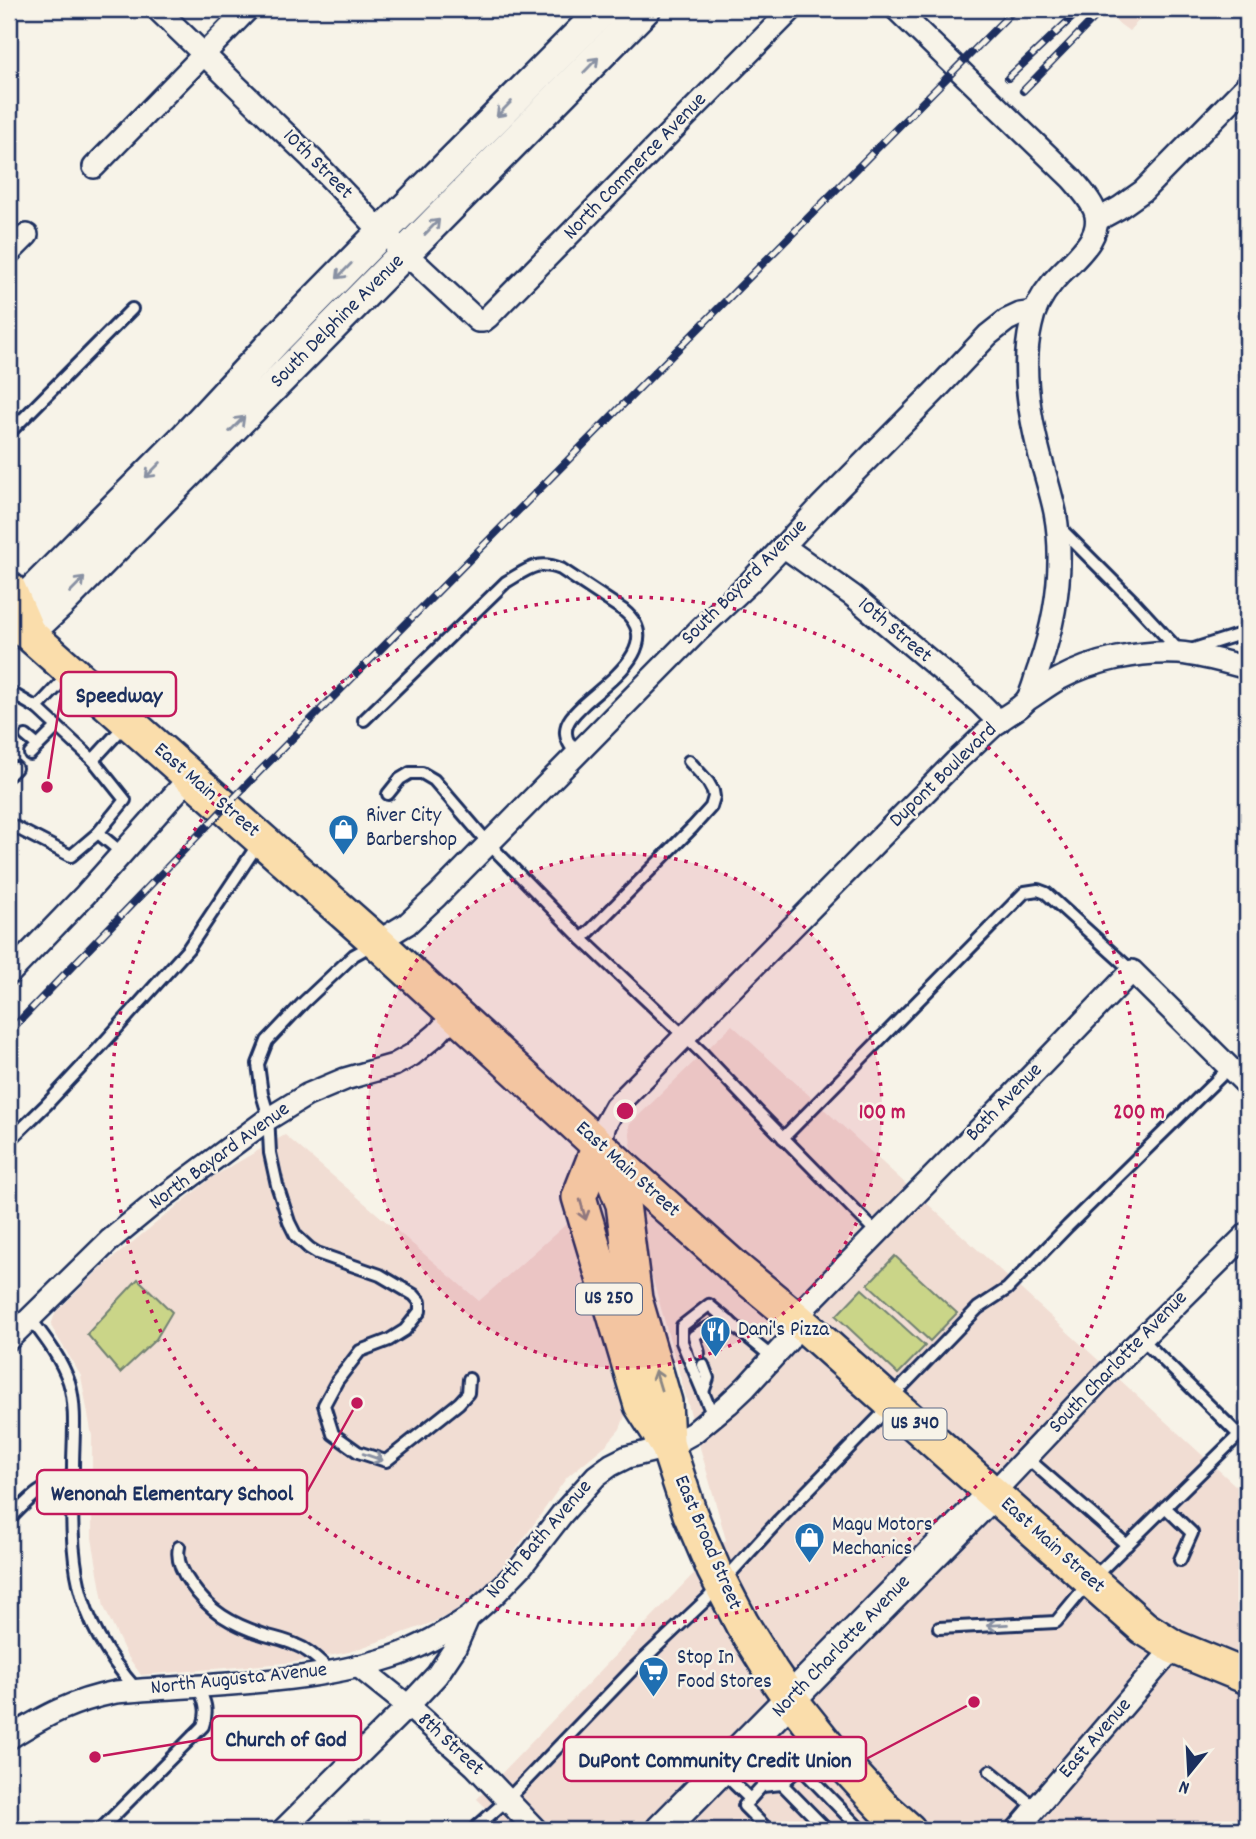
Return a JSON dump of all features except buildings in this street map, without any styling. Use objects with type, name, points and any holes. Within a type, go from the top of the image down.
[{"type":"main road","name":"South Delphine Avenue","points":[[13,620],[276,340],[604,9]]},
{"type":"main road","name":"South Delphine Avenue","points":[[13,620],[60,603],[645,9]]},
{"type":"main road","name":"East Main Street","points":[[13,620],[377,942],[734,1267],[799,1321],[1144,1628],[1174,1647],[1247,1677]]},
{"type":"main road","name":"East Broad Street","points":[[599,1146],[623,1203],[635,1299],[665,1402],[668,1447],[690,1514],[720,1585],[771,1671],[825,1743],[868,1822],[909,1830]]},
{"type":"main road","name":"North Charlotte Avenue","points":[[664,1829],[993,1493]]},
{"type":"street","name":"10th Street","points":[[157,9],[406,254],[478,321]]},
{"type":"street","points":[[93,167],[247,9]]},
{"type":"street","name":"North Commerce Avenue","points":[[478,321],[488,317],[792,9]]},
{"type":"street","points":[[896,9],[1072,179],[1094,209],[1097,220],[1096,231],[1090,242],[1043,295],[1034,312],[1027,343],[1026,376],[1030,408],[1055,512],[1059,542],[1059,579],[1049,640],[1027,700]]},
{"type":"street","points":[[1097,220],[1143,191],[1247,85]]},
{"type":"street","points":[[9,253],[27,234]]},
{"type":"street","name":"South Bayard Avenue","points":[[377,942],[407,924],[489,844],[699,630],[749,583],[988,335],[1007,320],[1034,312]]},
{"type":"street","name":"10th Street","points":[[783,546],[853,596],[999,722]]},
{"type":"street","name":"Dupont Boulevard","points":[[599,1146],[605,1125],[615,1107],[956,761],[1027,700],[1060,679],[1084,668],[1129,656],[1181,653],[1247,668]]},
{"type":"street","points":[[9,974],[85,895],[190,777]]},
{"type":"street","points":[[1132,971],[1247,1085]]},
{"type":"street","name":"Bath Avenue","points":[[799,1321],[808,1304],[1132,971]]},
{"type":"street","name":"North Bayard Avenue","points":[[9,1339],[110,1240],[268,1119],[307,1095],[345,1079],[394,1065],[412,1055],[456,1013]]},
{"type":"street","name":"South Charlotte Avenue","points":[[993,1493],[1142,1338],[1247,1234]]},
{"type":"street","name":"North Bath Avenue","points":[[282,1830],[437,1675],[455,1648],[468,1618],[521,1567],[596,1476],[627,1457],[668,1447],[684,1439],[746,1387],[788,1341],[799,1321]]},
{"type":"street","name":"North Augusta Avenue","points":[[9,1738],[44,1716],[92,1697],[137,1690],[262,1681],[358,1666],[394,1656],[434,1639],[468,1618]]},
{"type":"street","name":"East Avenue","points":[[1017,1830],[1174,1647]]},
{"type":"street","name":"8th Street","points":[[358,1666],[475,1766],[536,1830]]},
{"type":"lane","points":[[9,433],[132,309]]},
{"type":"lane","points":[[1057,525],[1181,653],[1247,632]]},
{"type":"lane","points":[[363,720],[506,582],[532,567],[551,565],[623,610],[632,618],[638,632],[637,650],[567,724],[567,741],[577,755]]},
{"type":"lane","points":[[37,708],[71,672]]},
{"type":"lane","points":[[9,699],[13,694],[37,708],[93,760],[125,800],[98,833],[71,856],[9,824]]},
{"type":"lane","points":[[93,760],[128,722]]},
{"type":"lane","points":[[26,736],[34,750],[57,727]]},
{"type":"lane","points":[[582,939],[711,807],[713,791],[689,761]]},
{"type":"lane","points":[[388,794],[405,775],[417,772],[434,780],[489,844],[582,939],[701,1052],[877,1233]]},
{"type":"lane","points":[[98,833],[122,853]]},
{"type":"lane","points":[[9,1141],[83,1066],[188,949],[261,840]]},
{"type":"lane","points":[[783,1138],[1026,892],[1033,889],[1046,893],[1132,971]]},
{"type":"lane","points":[[377,942],[354,955],[267,1041],[258,1064],[276,1185],[296,1236],[309,1248],[380,1275],[414,1295],[420,1302],[421,1311],[405,1330],[390,1340],[360,1352],[337,1381],[324,1405],[333,1434],[358,1452],[386,1461],[459,1403],[468,1392],[469,1378]]},
{"type":"lane","points":[[473,1830],[508,1800],[633,1669],[720,1585],[978,1308],[1007,1289],[1229,1068]]},
{"type":"lane","points":[[713,1416],[682,1342],[682,1326],[709,1305],[772,1358]]},
{"type":"lane","points":[[30,1318],[62,1365],[72,1399],[72,1529],[82,1599],[104,1647],[137,1690]]},
{"type":"lane","points":[[699,1353],[694,1336],[716,1324],[730,1322]]},
{"type":"lane","points":[[939,1629],[1056,1622],[1090,1581],[1243,1431],[1142,1338]]},
{"type":"lane","points":[[703,1364],[708,1378],[703,1392]]},
{"type":"lane","points":[[1027,1458],[1127,1545]]},
{"type":"lane","points":[[9,1520],[33,1495],[51,1483],[72,1476]]},
{"type":"lane","points":[[1165,1507],[1192,1533],[1180,1560]]},
{"type":"lane","points":[[179,1548],[178,1559],[184,1575],[211,1609],[228,1621],[307,1650],[331,1671]]},
{"type":"lane","points":[[100,1830],[203,1726],[207,1716],[206,1705],[198,1686]]},
{"type":"lane","points":[[752,1739],[827,1830]]},
{"type":"lane","points":[[768,1830],[744,1806],[762,1786],[785,1780],[825,1743]]},
{"type":"lane","points":[[800,1767],[868,1822]]},
{"type":"lane","points":[[720,1771],[750,1799]]},
{"type":"lane","points":[[990,1771],[1036,1808]]},
{"type":"shaded area","points":[[1099,9],[1149,9],[1129,31]]},
{"type":"shaded area","points":[[732,1025],[1247,1496],[1247,1830],[509,1830],[477,1799],[726,1540],[639,1230],[629,1125]]},
{"type":"shaded area","points":[[285,1135],[479,1301],[571,1220],[628,1408],[620,1429],[607,1444],[567,1477],[508,1561],[468,1605],[434,1622],[349,1652],[296,1662],[141,1675],[126,1654],[104,1607],[92,1538],[92,1436],[81,1376],[51,1326],[55,1313],[102,1267],[214,1176]]},
{"type":"green space","points":[[895,1256],[957,1313],[930,1341],[868,1284]]},
{"type":"green space","points":[[138,1279],[172,1312],[156,1339],[120,1373],[87,1334]]},
{"type":"green space","points":[[862,1289],[925,1346],[898,1374],[836,1316]]},
{"type":"railway","points":[[9,1032],[259,772],[1015,9]]},
{"type":"railway","points":[[1008,78],[1081,9]]},
{"type":"railway","points":[[1023,91],[1103,9]]},
{"type":"place","name":"Speedway","points":[[47,787]]},
{"type":"place","name":"River City Barbershop","points":[[343,856]]},
{"type":"place","name":"Dani's Pizza","points":[[715,1358]]},
{"type":"place","name":"Wenonah Elementary School","points":[[357,1403]]},
{"type":"place","name":"Magu Motors Mechanics","points":[[809,1565]]},
{"type":"place","name":"Stop In Food Stores","points":[[654,1698]]},
{"type":"place","name":"DuPont Community Credit Union","points":[[974,1702]]},
{"type":"place","name":"Church of God","points":[[95,1757]]}]
